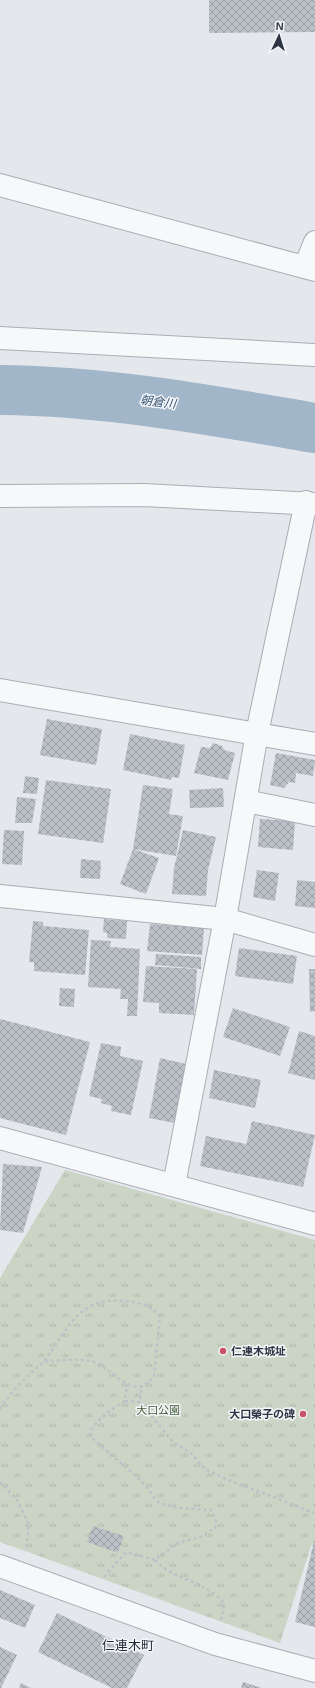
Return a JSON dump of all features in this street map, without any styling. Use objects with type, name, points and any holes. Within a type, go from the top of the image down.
[{"type":"street","points":[[0,185],[310,268],[315,242]]},
{"type":"street","points":[[0,338],[315,355]]},
{"type":"street","points":[[0,496],[144,495],[310,503],[257,733],[225,919],[174,1185]]},
{"type":"street","points":[[0,690],[315,744]]},
{"type":"street","points":[[246,801],[315,815]]},
{"type":"street","points":[[0,896],[225,919],[315,945]]},
{"type":"street","points":[[0,1138],[315,1224]]},
{"type":"street","points":[[0,1566],[215,1644],[315,1671]]},
{"type":"path","points":[[0,1409],[18,1385],[44,1361],[66,1328],[81,1313],[97,1302],[110,1300],[140,1302],[152,1308],[160,1316],[154,1376],[150,1382],[142,1386],[127,1385],[107,1369],[92,1362],[81,1360],[44,1361]]},
{"type":"path","points":[[125,1401],[127,1385]]},
{"type":"path","points":[[142,1386],[140,1402],[173,1442],[192,1454],[205,1469],[228,1480],[314,1513]]},
{"type":"path","points":[[140,1402],[125,1401],[114,1407],[94,1426],[91,1430],[91,1437],[142,1481],[160,1503],[211,1510],[216,1520],[215,1528],[200,1537],[176,1544],[155,1560]]},
{"type":"path","points":[[0,1482],[17,1500],[29,1525],[26,1551]]},
{"type":"path","points":[[105,1574],[126,1552],[155,1560],[162,1568],[175,1576],[202,1586],[222,1600],[224,1608],[215,1644]]},
{"type":"green space","name":"大口公園","points":[[65,1170],[315,1240],[315,1544],[311,1546],[280,1643],[0,1542],[0,1278]]},
{"type":"building","points":[[209,0],[315,0],[315,32],[209,33]]},
{"type":"building","points":[[47,719],[102,729],[96,765],[40,755]]},
{"type":"building","points":[[130,734],[185,745],[179,778],[172,777],[171,780],[123,770]]},
{"type":"building","points":[[213,743],[222,746],[224,750],[235,753],[228,780],[194,773],[201,747],[210,748]]},
{"type":"building","points":[[276,753],[315,760],[313,776],[296,773],[295,783],[289,782],[284,788],[270,785]]},
{"type":"building","points":[[25,776],[39,778],[37,794],[23,793]]},
{"type":"building","points":[[46,780],[111,789],[103,843],[38,834]]},
{"type":"building","points":[[143,785],[173,789],[169,814],[183,816],[176,856],[133,849]]},
{"type":"building","points":[[223,788],[224,807],[190,808],[189,790]]},
{"type":"building","points":[[17,797],[36,799],[32,823],[15,823]]},
{"type":"building","points":[[260,819],[295,821],[293,850],[258,847]]},
{"type":"building","points":[[4,830],[24,831],[22,865],[2,864]]},
{"type":"building","points":[[183,830],[216,837],[208,870],[206,896],[172,894],[174,868]]},
{"type":"building","points":[[133,849],[159,858],[146,894],[120,884]]},
{"type":"building","points":[[81,859],[101,861],[100,879],[80,878]]},
{"type":"building","points":[[257,870],[279,873],[275,901],[253,897]]},
{"type":"building","points":[[297,880],[315,882],[315,908],[295,906]]},
{"type":"building","points":[[104,919],[127,921],[126,939],[107,938],[107,933],[103,932]]},
{"type":"building","points":[[33,921],[43,922],[43,926],[89,930],[85,975],[34,971],[34,962],[29,962]]},
{"type":"building","points":[[150,924],[204,928],[202,955],[147,951]]},
{"type":"building","points":[[91,940],[111,941],[110,947],[140,949],[137,1016],[127,1016],[128,999],[120,999],[121,989],[88,987]]},
{"type":"building","points":[[239,948],[297,956],[293,984],[235,976]]},
{"type":"building","points":[[156,954],[201,957],[201,969],[155,965]]},
{"type":"building","points":[[146,966],[197,969],[194,1015],[159,1013],[159,1003],[143,1002]]},
{"type":"building","points":[[309,969],[315,969],[315,1011],[310,1012]]},
{"type":"building","points":[[60,988],[75,989],[74,1007],[59,1006]]},
{"type":"building","points":[[233,1008],[290,1027],[280,1056],[223,1037]]},
{"type":"building","points":[[0,1019],[90,1042],[66,1135],[0,1118]]},
{"type":"building","points":[[299,1031],[315,1036],[315,1080],[288,1073]]},
{"type":"building","points":[[101,1043],[121,1047],[120,1056],[143,1061],[131,1115],[111,1111],[112,1106],[101,1103],[102,1099],[89,1096]]},
{"type":"building","points":[[160,1058],[186,1064],[175,1123],[149,1118]]},
{"type":"building","points":[[214,1070],[261,1080],[255,1108],[209,1098]]},
{"type":"building","points":[[252,1121],[315,1135],[303,1187],[200,1166],[206,1136],[246,1144],[244,1154]]},
{"type":"building","points":[[3,1164],[42,1167],[23,1233],[0,1230]]},
{"type":"building","points":[[93,1526],[124,1536],[118,1553],[87,1542]]},
{"type":"building","points":[[315,1541],[315,1627],[295,1622]]},
{"type":"building","points":[[0,1590],[35,1605],[25,1628],[0,1618]]},
{"type":"building","points":[[57,1613],[144,1655],[127,1688],[112,1688],[38,1652]]},
{"type":"building","points":[[0,1647],[17,1655],[1,1688],[0,1688]]},
{"type":"building","points":[[243,1682],[262,1688],[241,1688]]},
{"type":"building","points":[[21,1683],[31,1688],[19,1688]]},
{"type":"waterway","name":"朝倉川","points":[[0,390],[40,391],[119,398],[197,408],[315,428]]},
{"type":"place","name":"仁連木城址","points":[[223,1351]]},
{"type":"place","name":"大口榮子の碑","points":[[303,1414]]},
{"type":"district","name":"仁連木町","points":[[128,1645]]}]
